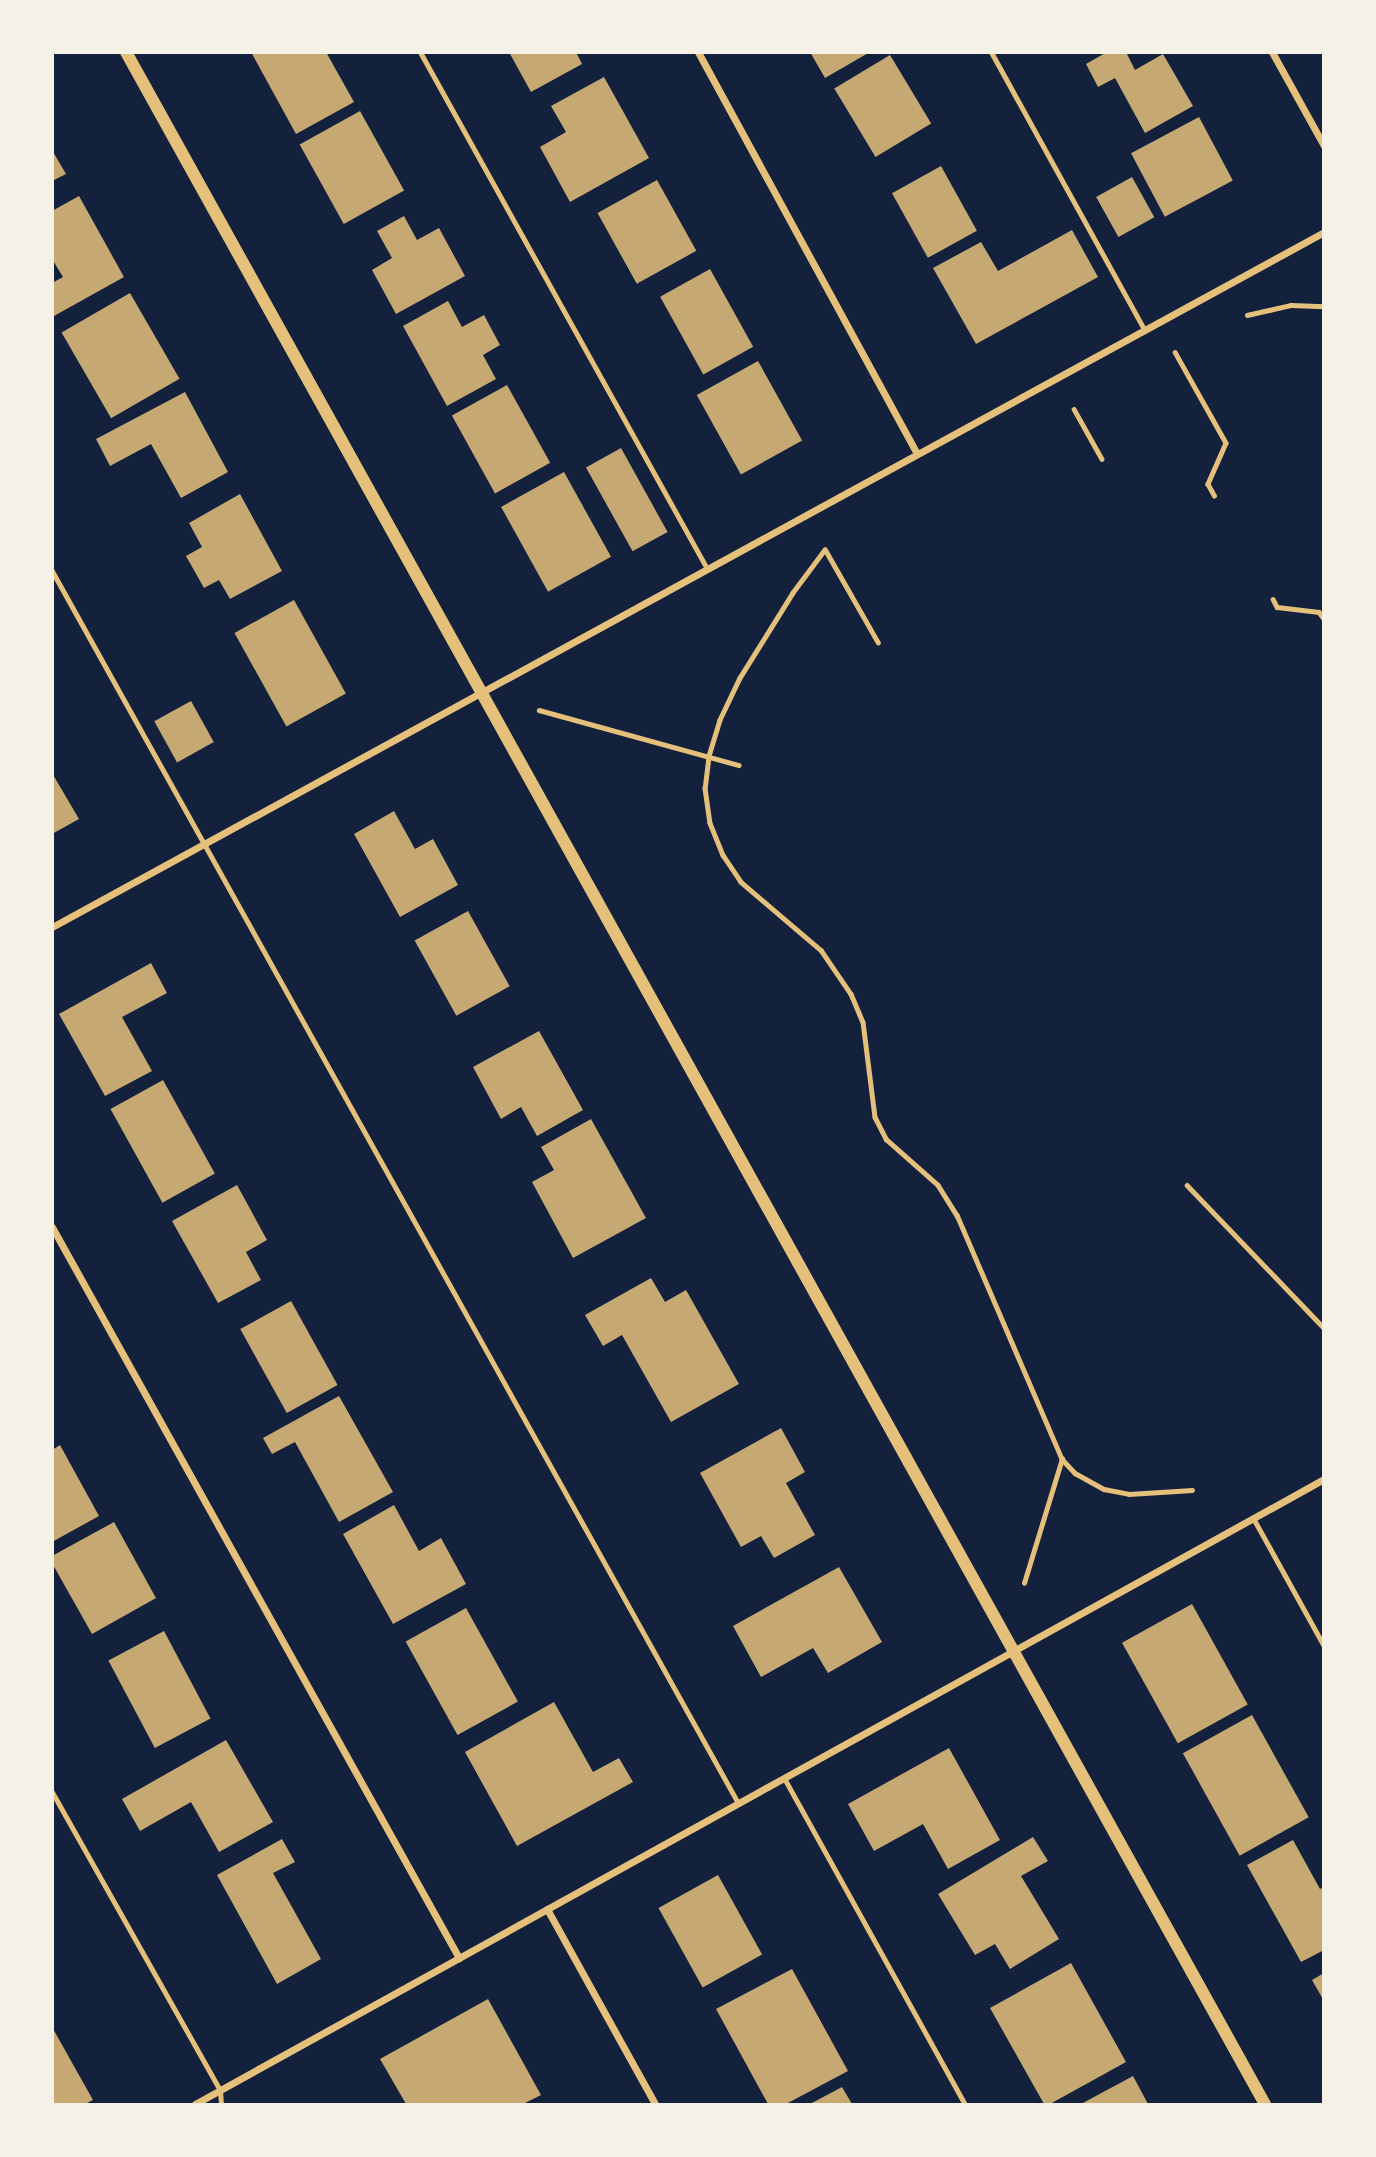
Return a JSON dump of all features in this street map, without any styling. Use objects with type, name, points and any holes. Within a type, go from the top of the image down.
[{"type":"street","points":[[126,52],[1015,1650],[1265,2105]]},
{"type":"street","points":[[698,52],[916,452]]},
{"type":"street","points":[[1272,52],[1324,146]]},
{"type":"street","points":[[52,927],[916,452],[1324,232]]},
{"type":"street","points":[[52,1227],[459,1958]]},
{"type":"street","points":[[194,2105],[1324,1479]]},
{"type":"street","points":[[547,1909],[655,2105]]},
{"type":"lane","points":[[421,52],[706,567]]},
{"type":"lane","points":[[991,52],[1144,329]]},
{"type":"lane","points":[[52,570],[738,1803]]},
{"type":"lane","points":[[1252,1518],[1324,1646]]},
{"type":"lane","points":[[784,1778],[965,2105]]},
{"type":"lane","points":[[52,1792],[220,2090],[221,2105]]},
{"type":"path","points":[[1247,314],[1291,306],[1324,306]]},
{"type":"path","points":[[1174,352],[1226,443],[1208,484],[1214,495]]},
{"type":"path","points":[[1074,409],[1102,459]]},
{"type":"path","points":[[878,643],[825,550],[793,593],[740,678],[720,720],[709,757],[705,788],[710,823],[723,856],[741,882],[821,950],[851,994],[863,1022],[875,1117],[886,1139],[938,1185],[957,1215],[1062,1458],[1075,1473],[1104,1489],[1141,1494],[1192,1490]]},
{"type":"path","points":[[1273,600],[1277,607],[1319,612],[1324,618]]},
{"type":"path","points":[[538,710],[739,765]]},
{"type":"path","points":[[1187,1185],[1324,1328]]},
{"type":"path","points":[[1024,1583],[1062,1458]]},
{"type":"building","points":[[251,52],[326,52],[354,102],[296,134]]},
{"type":"building","points":[[509,52],[576,52],[582,64],[531,92]]},
{"type":"building","points":[[810,52],[870,52],[825,78]]},
{"type":"building","points":[[1107,52],[1126,52],[1135,70],[1163,54],[1193,106],[1145,133],[1115,78],[1098,87],[1086,64]]},
{"type":"building","points":[[890,55],[931,124],[875,157],[834,88]]},
{"type":"building","points":[[604,77],[649,158],[570,202],[540,147],[566,132],[551,106]]},
{"type":"building","points":[[360,111],[404,191],[344,224],[300,144]]},
{"type":"building","points":[[1199,117],[1233,181],[1165,217],[1131,153]]},
{"type":"building","points":[[52,150],[66,174],[52,181]]},
{"type":"building","points":[[941,166],[977,231],[928,258],[892,193]]},
{"type":"building","points":[[1132,177],[1154,217],[1118,237],[1096,197]]},
{"type":"building","points":[[657,180],[696,251],[637,284],[598,213]]},
{"type":"building","points":[[79,196],[124,277],[54,316],[52,283],[63,277],[52,259],[52,211]]},
{"type":"building","points":[[404,216],[417,240],[439,228],[465,276],[396,314],[372,270],[392,258],[377,231]]},
{"type":"building","points":[[1072,230],[1098,277],[976,344],[933,268],[981,242],[998,271]]},
{"type":"building","points":[[710,269],[753,347],[703,374],[660,297]]},
{"type":"building","points":[[130,293],[180,379],[111,418],[62,332]]},
{"type":"building","points":[[448,301],[462,327],[484,315],[500,345],[483,355],[496,379],[447,406],[403,326]]},
{"type":"building","points":[[758,361],[802,441],[741,475],[697,395]]},
{"type":"building","points":[[507,385],[550,463],[495,493],[452,416]]},
{"type":"building","points":[[185,392],[228,472],[181,498],[151,444],[110,466],[96,439]]},
{"type":"building","points":[[621,448],[668,532],[633,551],[586,467]]},
{"type":"building","points":[[564,472],[611,557],[548,592],[501,507]]},
{"type":"building","points":[[240,494],[282,571],[230,599],[219,580],[204,588],[186,556],[202,547],[189,523]]},
{"type":"building","points":[[294,600],[346,694],[286,727],[235,633]]},
{"type":"building","points":[[191,701],[214,742],[177,762],[154,721]]},
{"type":"building","points":[[52,773],[79,819],[52,834]]},
{"type":"building","points":[[394,811],[415,849],[433,839],[458,885],[400,917],[354,834]]},
{"type":"building","points":[[468,911],[510,986],[456,1016],[415,941]]},
{"type":"building","points":[[151,963],[167,993],[122,1017],[152,1071],[105,1096],[59,1014]]},
{"type":"building","points":[[539,1031],[583,1110],[537,1136],[521,1107],[501,1119],[473,1067]]},
{"type":"building","points":[[163,1080],[215,1174],[162,1203],[111,1109]]},
{"type":"building","points":[[591,1119],[646,1218],[573,1258],[532,1182],[554,1170],[541,1147]]},
{"type":"building","points":[[237,1185],[267,1240],[246,1252],[261,1280],[218,1303],[172,1221]]},
{"type":"building","points":[[651,1278],[665,1302],[686,1290],[739,1384],[671,1422],[622,1335],[603,1346],[585,1315]]},
{"type":"building","points":[[291,1301],[338,1385],[287,1413],[240,1329]]},
{"type":"building","points":[[339,1396],[393,1492],[339,1522],[295,1442],[272,1454],[263,1438]]},
{"type":"building","points":[[781,1428],[805,1472],[786,1483],[815,1535],[774,1558],[761,1536],[741,1547],[700,1473]]},
{"type":"building","points":[[60,1445],[99,1516],[52,1542],[52,1450]]},
{"type":"building","points":[[394,1505],[419,1551],[441,1538],[466,1584],[393,1624],[343,1534]]},
{"type":"building","points":[[114,1522],[156,1598],[92,1634],[52,1563],[52,1556]]},
{"type":"building","points":[[839,1567],[882,1642],[828,1673],[813,1648],[761,1677],[733,1626]]},
{"type":"building","points":[[1192,1604],[1248,1705],[1178,1743],[1122,1643]]},
{"type":"building","points":[[466,1608],[518,1702],[458,1735],[406,1641]]},
{"type":"building","points":[[164,1631],[210,1718],[155,1748],[108,1661]]},
{"type":"building","points":[[554,1702],[593,1772],[619,1758],[633,1782],[517,1846],[465,1752]]},
{"type":"building","points":[[1252,1715],[1309,1817],[1240,1856],[1183,1753]]},
{"type":"building","points":[[226,1740],[273,1822],[219,1852],[191,1802],[140,1831],[122,1799]]},
{"type":"building","points":[[949,1748],[1000,1840],[948,1869],[923,1824],[874,1851],[848,1804]]},
{"type":"building","points":[[1033,1837],[1048,1861],[1021,1876],[1059,1939],[1010,1969],[995,1944],[975,1955],[938,1894]]},
{"type":"building","points":[[282,1839],[295,1862],[273,1873],[321,1959],[277,1984],[217,1875]]},
{"type":"building","points":[[1293,1840],[1320,1889],[1324,1887],[1324,1950],[1301,1962],[1247,1865]]},
{"type":"building","points":[[718,1875],[762,1955],[703,1988],[659,1908]]},
{"type":"building","points":[[1071,1963],[1126,2062],[1050,2104],[1044,2104],[990,2008]]},
{"type":"building","points":[[792,1969],[848,2071],[786,2104],[768,2104],[716,2009]]},
{"type":"building","points":[[1324,1973],[1324,2001],[1312,1980]]},
{"type":"building","points":[[488,1999],[541,2095],[523,2104],[406,2104],[380,2059]]},
{"type":"building","points":[[52,2027],[93,2100],[85,2104],[52,2104]]},
{"type":"building","points":[[1133,2076],[1148,2104],[1081,2104]]},
{"type":"building","points":[[842,2087],[852,2104],[810,2104]]}]
